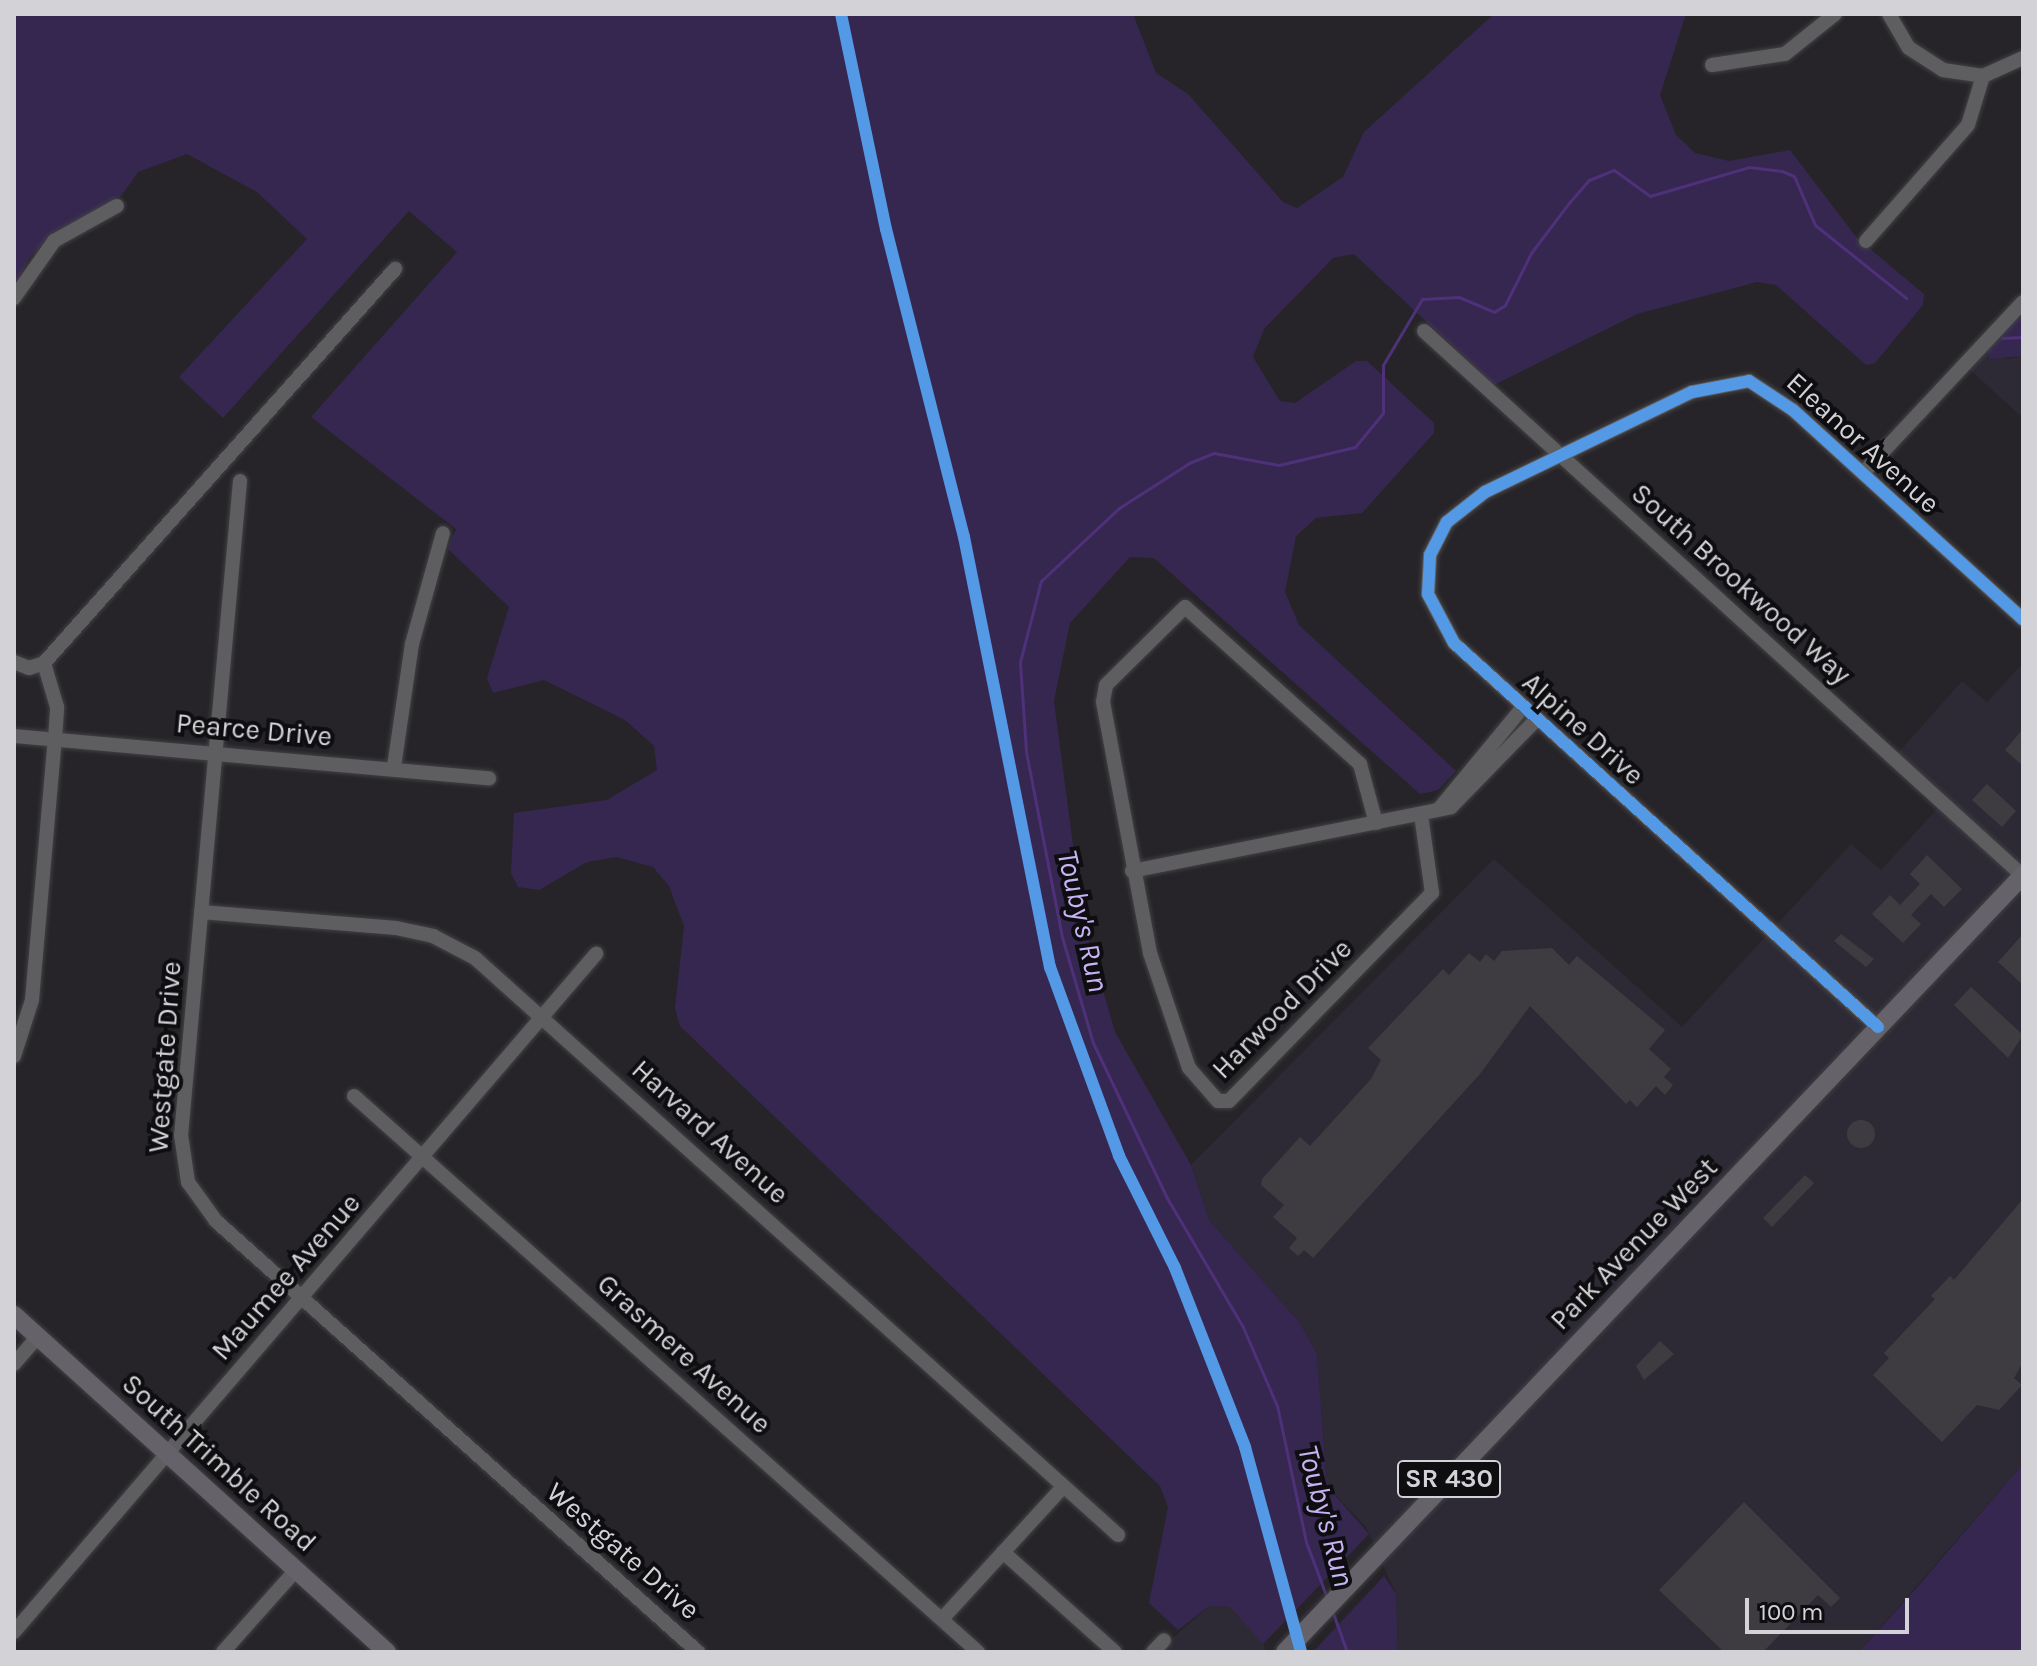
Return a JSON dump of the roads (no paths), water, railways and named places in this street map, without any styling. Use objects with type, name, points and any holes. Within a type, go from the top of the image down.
[{"type":"main road","name":"Park Avenue West","points":[[1285,1652],[2023,875]]},
{"type":"main road","name":"South Trimble Road","points":[[14,1315],[387,1652]]},
{"type":"street","points":[[1712,65],[1785,54],[1835,14]]},
{"type":"street","points":[[1889,14],[1919,57],[1954,74],[1983,76],[2023,58]]},
{"type":"street","points":[[1866,241],[1968,125],[1983,76]]},
{"type":"street","points":[[14,298],[46,248],[117,206]]},
{"type":"street","points":[[14,662],[29,668],[44,663],[395,269]]},
{"type":"street","points":[[1863,473],[2023,302]]},
{"type":"street","name":"South Brookwood Way","points":[[1424,331],[2023,875]]},
{"type":"street","name":"Eleanor Avenue","points":[[1561,456],[1692,392],[1736,380],[1772,393],[2023,619]]},
{"type":"street","name":"Alpine Drive","points":[[1561,456],[1470,500],[1441,531],[1428,567],[1428,594],[1446,633],[1523,707],[1878,1027]]},
{"type":"street","name":"Westgate Drive","points":[[240,481],[181,1135],[185,1172],[206,1212],[698,1652]]},
{"type":"street","points":[[394,767],[412,644],[443,533]]},
{"type":"street","name":"Harwood Drive","points":[[1376,823],[1360,764],[1180,607],[1103,692],[1132,871],[1155,971],[1189,1068],[1223,1103],[1432,893],[1421,815]]},
{"type":"street","points":[[14,1056],[32,1000],[55,739],[57,707],[44,663]]},
{"type":"street","points":[[1439,809],[1523,707]]},
{"type":"street","points":[[1132,871],[1439,809],[1469,794],[1537,719]]},
{"type":"street","name":"Pearce Drive","points":[[14,736],[394,767],[489,778]]},
{"type":"street","name":"Harvard Avenue","points":[[201,912],[433,936],[475,958],[1118,1535]]},
{"type":"street","name":"Maumee Avenue","points":[[14,1632],[596,954]]},
{"type":"street","name":"Grasmere Avenue","points":[[354,1096],[978,1652]]},
{"type":"street","points":[[14,1364],[38,1336]]},
{"type":"street","points":[[942,1619],[1064,1486]]},
{"type":"street","points":[[1003,1552],[1115,1652]]},
{"type":"street","points":[[223,1652],[296,1570]]},
{"type":"street","points":[[1153,1652],[1164,1640]]},
{"type":"waterway","name":"Touby's Run","points":[[1327,1598],[1306,1542],[1277,1406],[1243,1327],[1167,1198],[1093,1043],[1062,937],[1026,751],[1020,662],[1041,581],[1119,508],[1189,463],[1214,453],[1279,465],[1355,447],[1383,413],[1383,365],[1422,299],[1459,297],[1494,312],[1505,305],[1531,253],[1568,204],[1589,180],[1614,170],[1650,196],[1749,167],[1782,171],[1794,176],[1815,225],[1906,298]]},
{"type":"waterway","points":[[2002,338],[2023,337]]},
{"type":"waterway","name":"Touby's Run","points":[[1333,1613],[1347,1652]]}]
